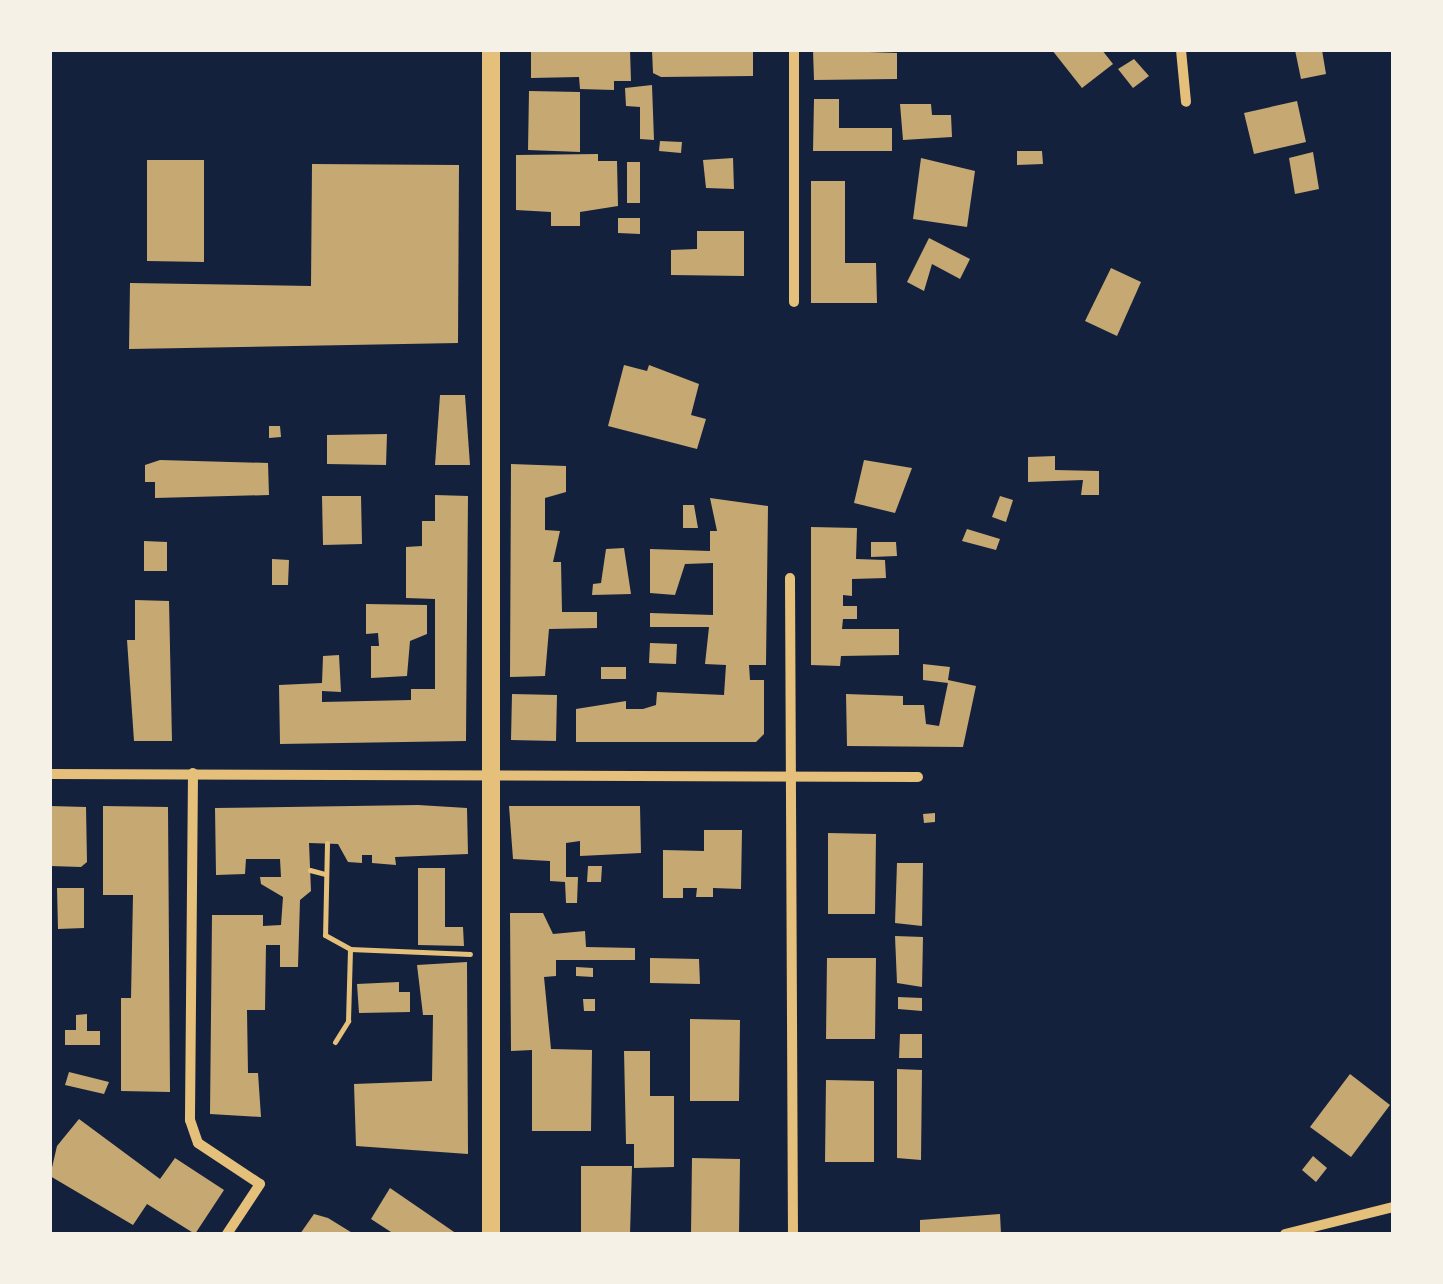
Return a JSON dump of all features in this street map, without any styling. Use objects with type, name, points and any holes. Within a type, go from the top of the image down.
[{"type":"street","points":[[491,50],[491,1234]]},
{"type":"street","points":[[794,50],[794,302]]},
{"type":"street","points":[[1181,50],[1186,102]]},
{"type":"street","points":[[790,578],[793,1234]]},
{"type":"street","points":[[50,774],[918,778]]},
{"type":"street","points":[[193,774],[190,1120],[198,1143],[260,1184],[227,1234]]},
{"type":"street","points":[[1285,1234],[1393,1207]]},
{"type":"path","points":[[327,843],[325,935],[350,949],[489,954]]},
{"type":"path","points":[[310,870],[325,874]]},
{"type":"path","points":[[335,1042],[348,1021],[350,949]]},
{"type":"building","points":[[531,50],[630,50],[631,81],[614,81],[614,90],[580,89],[579,77],[531,78]]},
{"type":"building","points":[[652,50],[753,50],[753,76],[661,77],[653,73]]},
{"type":"building","points":[[813,50],[897,53],[897,79],[814,80]]},
{"type":"building","points":[[1052,50],[1102,50],[1113,64],[1082,88]]},
{"type":"building","points":[[1295,50],[1322,50],[1326,74],[1301,79]]},
{"type":"building","points":[[1134,59],[1149,76],[1133,88],[1118,69]]},
{"type":"building","points":[[652,85],[654,140],[640,139],[640,107],[626,106],[625,88]]},
{"type":"building","points":[[529,91],[580,92],[580,152],[528,150]]},
{"type":"building","points":[[814,99],[839,99],[839,128],[892,128],[892,151],[813,151]]},
{"type":"building","points":[[1297,101],[1306,142],[1254,154],[1244,113]]},
{"type":"building","points":[[900,104],[931,104],[932,115],[951,115],[952,137],[903,140]]},
{"type":"building","points":[[660,141],[682,142],[681,153],[659,151]]},
{"type":"building","points":[[1017,151],[1042,151],[1043,164],[1017,165]]},
{"type":"building","points":[[1313,152],[1319,189],[1295,194],[1289,158]]},
{"type":"building","points":[[598,154],[598,161],[617,161],[618,206],[580,212],[580,226],[551,226],[551,212],[516,210],[516,155]]},
{"type":"building","points":[[733,158],[734,189],[706,188],[703,160]]},
{"type":"building","points":[[921,158],[975,171],[967,227],[913,219]]},
{"type":"building","points":[[147,160],[204,160],[204,262],[147,261]]},
{"type":"building","points":[[627,162],[640,162],[640,203],[627,203]]},
{"type":"building","points":[[312,164],[459,165],[458,343],[129,349],[130,283],[311,286]]},
{"type":"building","points":[[811,181],[845,181],[845,263],[876,263],[877,303],[811,303]]},
{"type":"building","points":[[618,218],[640,218],[640,234],[618,233]]},
{"type":"building","points":[[697,231],[744,231],[744,276],[671,275],[671,250],[697,249]]},
{"type":"building","points":[[929,238],[970,259],[960,279],[932,264],[924,291],[907,282]]},
{"type":"building","points":[[1111,268],[1141,282],[1117,336],[1085,321]]},
{"type":"building","points":[[624,365],[647,371],[649,365],[699,384],[691,415],[706,419],[697,449],[608,426]]},
{"type":"building","points":[[440,395],[465,395],[470,465],[435,465]]},
{"type":"building","points":[[269,426],[280,426],[281,437],[269,438]]},
{"type":"building","points":[[387,434],[386,465],[327,464],[327,435]]},
{"type":"building","points":[[1055,456],[1055,470],[1099,471],[1099,495],[1081,495],[1083,480],[1028,482],[1028,457]]},
{"type":"building","points":[[160,460],[268,463],[269,495],[155,498],[155,482],[145,482],[145,465]]},
{"type":"building","points":[[864,460],[912,468],[895,513],[854,503]]},
{"type":"building","points":[[511,464],[566,466],[566,492],[545,498],[545,530],[560,531],[553,562],[561,562],[562,612],[597,612],[597,628],[549,629],[545,676],[510,677]]},
{"type":"building","points":[[435,495],[468,496],[466,741],[280,744],[279,685],[322,683],[323,656],[339,655],[341,692],[322,691],[322,702],[411,700],[411,689],[435,689],[435,599],[406,598],[406,547],[422,546],[422,521],[435,521]]},
{"type":"building","points":[[322,496],[361,496],[362,544],[323,545]]},
{"type":"building","points":[[1000,496],[1013,500],[1006,522],[992,517]]},
{"type":"building","points":[[710,498],[768,506],[766,665],[749,665],[750,680],[764,680],[764,734],[756,742],[576,742],[576,709],[626,701],[626,709],[643,709],[656,705],[657,692],[724,695],[726,665],[705,664],[709,627],[650,627],[650,613],[713,615],[713,563],[685,564],[675,595],[650,593],[650,549],[710,551],[710,531],[717,531]]},
{"type":"building","points":[[683,505],[694,505],[698,528],[683,528]]},
{"type":"building","points":[[811,527],[857,528],[856,559],[885,560],[886,578],[852,579],[852,596],[843,595],[843,606],[857,606],[857,619],[843,619],[842,629],[899,629],[899,655],[841,656],[840,666],[811,665]]},
{"type":"building","points":[[967,529],[1000,539],[996,550],[962,541]]},
{"type":"building","points":[[144,541],[167,542],[167,571],[144,571]]},
{"type":"building","points":[[871,542],[896,542],[897,556],[871,557]]},
{"type":"building","points":[[624,548],[631,594],[592,595],[593,584],[601,583],[606,549]]},
{"type":"building","points":[[272,559],[289,560],[288,585],[272,585]]},
{"type":"building","points":[[135,600],[169,601],[172,741],[134,741],[127,640],[135,640]]},
{"type":"building","points":[[366,604],[427,605],[427,634],[410,641],[407,676],[371,678],[371,646],[379,646],[378,633],[366,634]]},
{"type":"building","points":[[650,643],[677,644],[676,664],[649,663]]},
{"type":"building","points":[[923,664],[950,667],[948,680],[976,686],[963,747],[847,746],[846,694],[903,696],[903,705],[924,705],[926,724],[939,726],[948,683],[923,680]]},
{"type":"building","points":[[601,667],[626,667],[626,679],[601,679]]},
{"type":"building","points":[[512,694],[557,695],[556,741],[511,740]]},
{"type":"building","points":[[50,806],[86,807],[87,862],[81,867],[50,866]]},
{"type":"building","points":[[103,806],[168,807],[170,1092],[121,1091],[121,998],[131,998],[133,895],[103,895]]},
{"type":"building","points":[[509,806],[640,806],[641,853],[580,856],[580,841],[566,843],[566,877],[578,877],[577,903],[566,903],[565,882],[550,881],[550,861],[513,859]]},
{"type":"building","points":[[215,808],[467,808],[468,854],[395,857],[396,865],[372,863],[372,855],[362,855],[362,863],[348,862],[338,844],[309,843],[311,891],[300,900],[298,967],[280,967],[280,945],[266,945],[265,1010],[247,1010],[248,1073],[258,1073],[261,1117],[210,1114],[212,915],[263,915],[263,926],[281,925],[283,897],[261,884],[260,877],[281,877],[280,859],[246,859],[245,874],[216,875]]},
{"type":"building","points":[[935,813],[935,822],[924,823],[923,814]]},
{"type":"building","points":[[704,830],[742,830],[741,889],[713,888],[713,897],[696,897],[697,888],[683,888],[683,898],[663,898],[663,850],[704,851]]},
{"type":"building","points":[[828,833],[876,834],[875,914],[828,914]]},
{"type":"building","points":[[897,863],[923,863],[922,926],[895,923]]},
{"type":"building","points":[[588,866],[602,866],[601,882],[587,882]]},
{"type":"building","points":[[418,868],[445,868],[445,927],[463,927],[464,946],[418,945]]},
{"type":"building","points":[[57,888],[84,888],[84,928],[58,929]]},
{"type":"building","points":[[510,913],[543,913],[553,934],[585,931],[586,947],[635,948],[635,960],[556,960],[556,976],[544,977],[551,1049],[592,1050],[591,1131],[532,1131],[532,1050],[511,1051]]},
{"type":"building","points":[[895,936],[923,937],[922,987],[897,983]]},
{"type":"building","points":[[650,958],[699,959],[700,984],[650,983]]},
{"type":"building","points":[[827,958],[876,958],[875,1039],[826,1039]]},
{"type":"building","points":[[467,962],[468,1154],[356,1146],[354,1084],[432,1081],[433,1015],[423,1015],[417,965]]},
{"type":"building","points":[[576,967],[593,968],[593,977],[576,976]]},
{"type":"building","points":[[399,982],[399,992],[410,992],[410,1012],[359,1013],[357,984]]},
{"type":"building","points":[[898,997],[922,998],[922,1011],[898,1009]]},
{"type":"building","points":[[583,999],[595,999],[595,1011],[584,1011]]},
{"type":"building","points":[[87,1014],[87,1031],[100,1031],[100,1045],[65,1045],[65,1030],[76,1030],[76,1015]]},
{"type":"building","points":[[690,1019],[740,1020],[739,1101],[690,1101]]},
{"type":"building","points":[[900,1034],[922,1034],[922,1058],[899,1058]]},
{"type":"building","points":[[624,1051],[650,1051],[650,1096],[674,1096],[674,1167],[634,1168],[634,1144],[626,1144]]},
{"type":"building","points":[[897,1069],[922,1070],[921,1160],[897,1158]]},
{"type":"building","points":[[69,1072],[109,1082],[104,1094],[65,1085]]},
{"type":"building","points":[[1350,1074],[1390,1105],[1351,1157],[1310,1127]]},
{"type":"building","points":[[826,1080],[874,1081],[874,1162],[825,1162]]},
{"type":"building","points":[[79,1119],[160,1179],[175,1158],[224,1190],[195,1234],[147,1204],[133,1225],[50,1176],[57,1146]]},
{"type":"building","points":[[1313,1156],[1327,1168],[1316,1182],[1302,1170]]},
{"type":"building","points":[[692,1158],[740,1159],[739,1234],[691,1234]]},
{"type":"building","points":[[581,1166],[632,1166],[630,1234],[581,1234]]},
{"type":"building","points":[[390,1188],[457,1234],[394,1234],[371,1219]]},
{"type":"building","points":[[314,1214],[328,1218],[354,1234],[300,1234]]},
{"type":"building","points":[[1000,1214],[1001,1234],[920,1234],[920,1220]]}]
